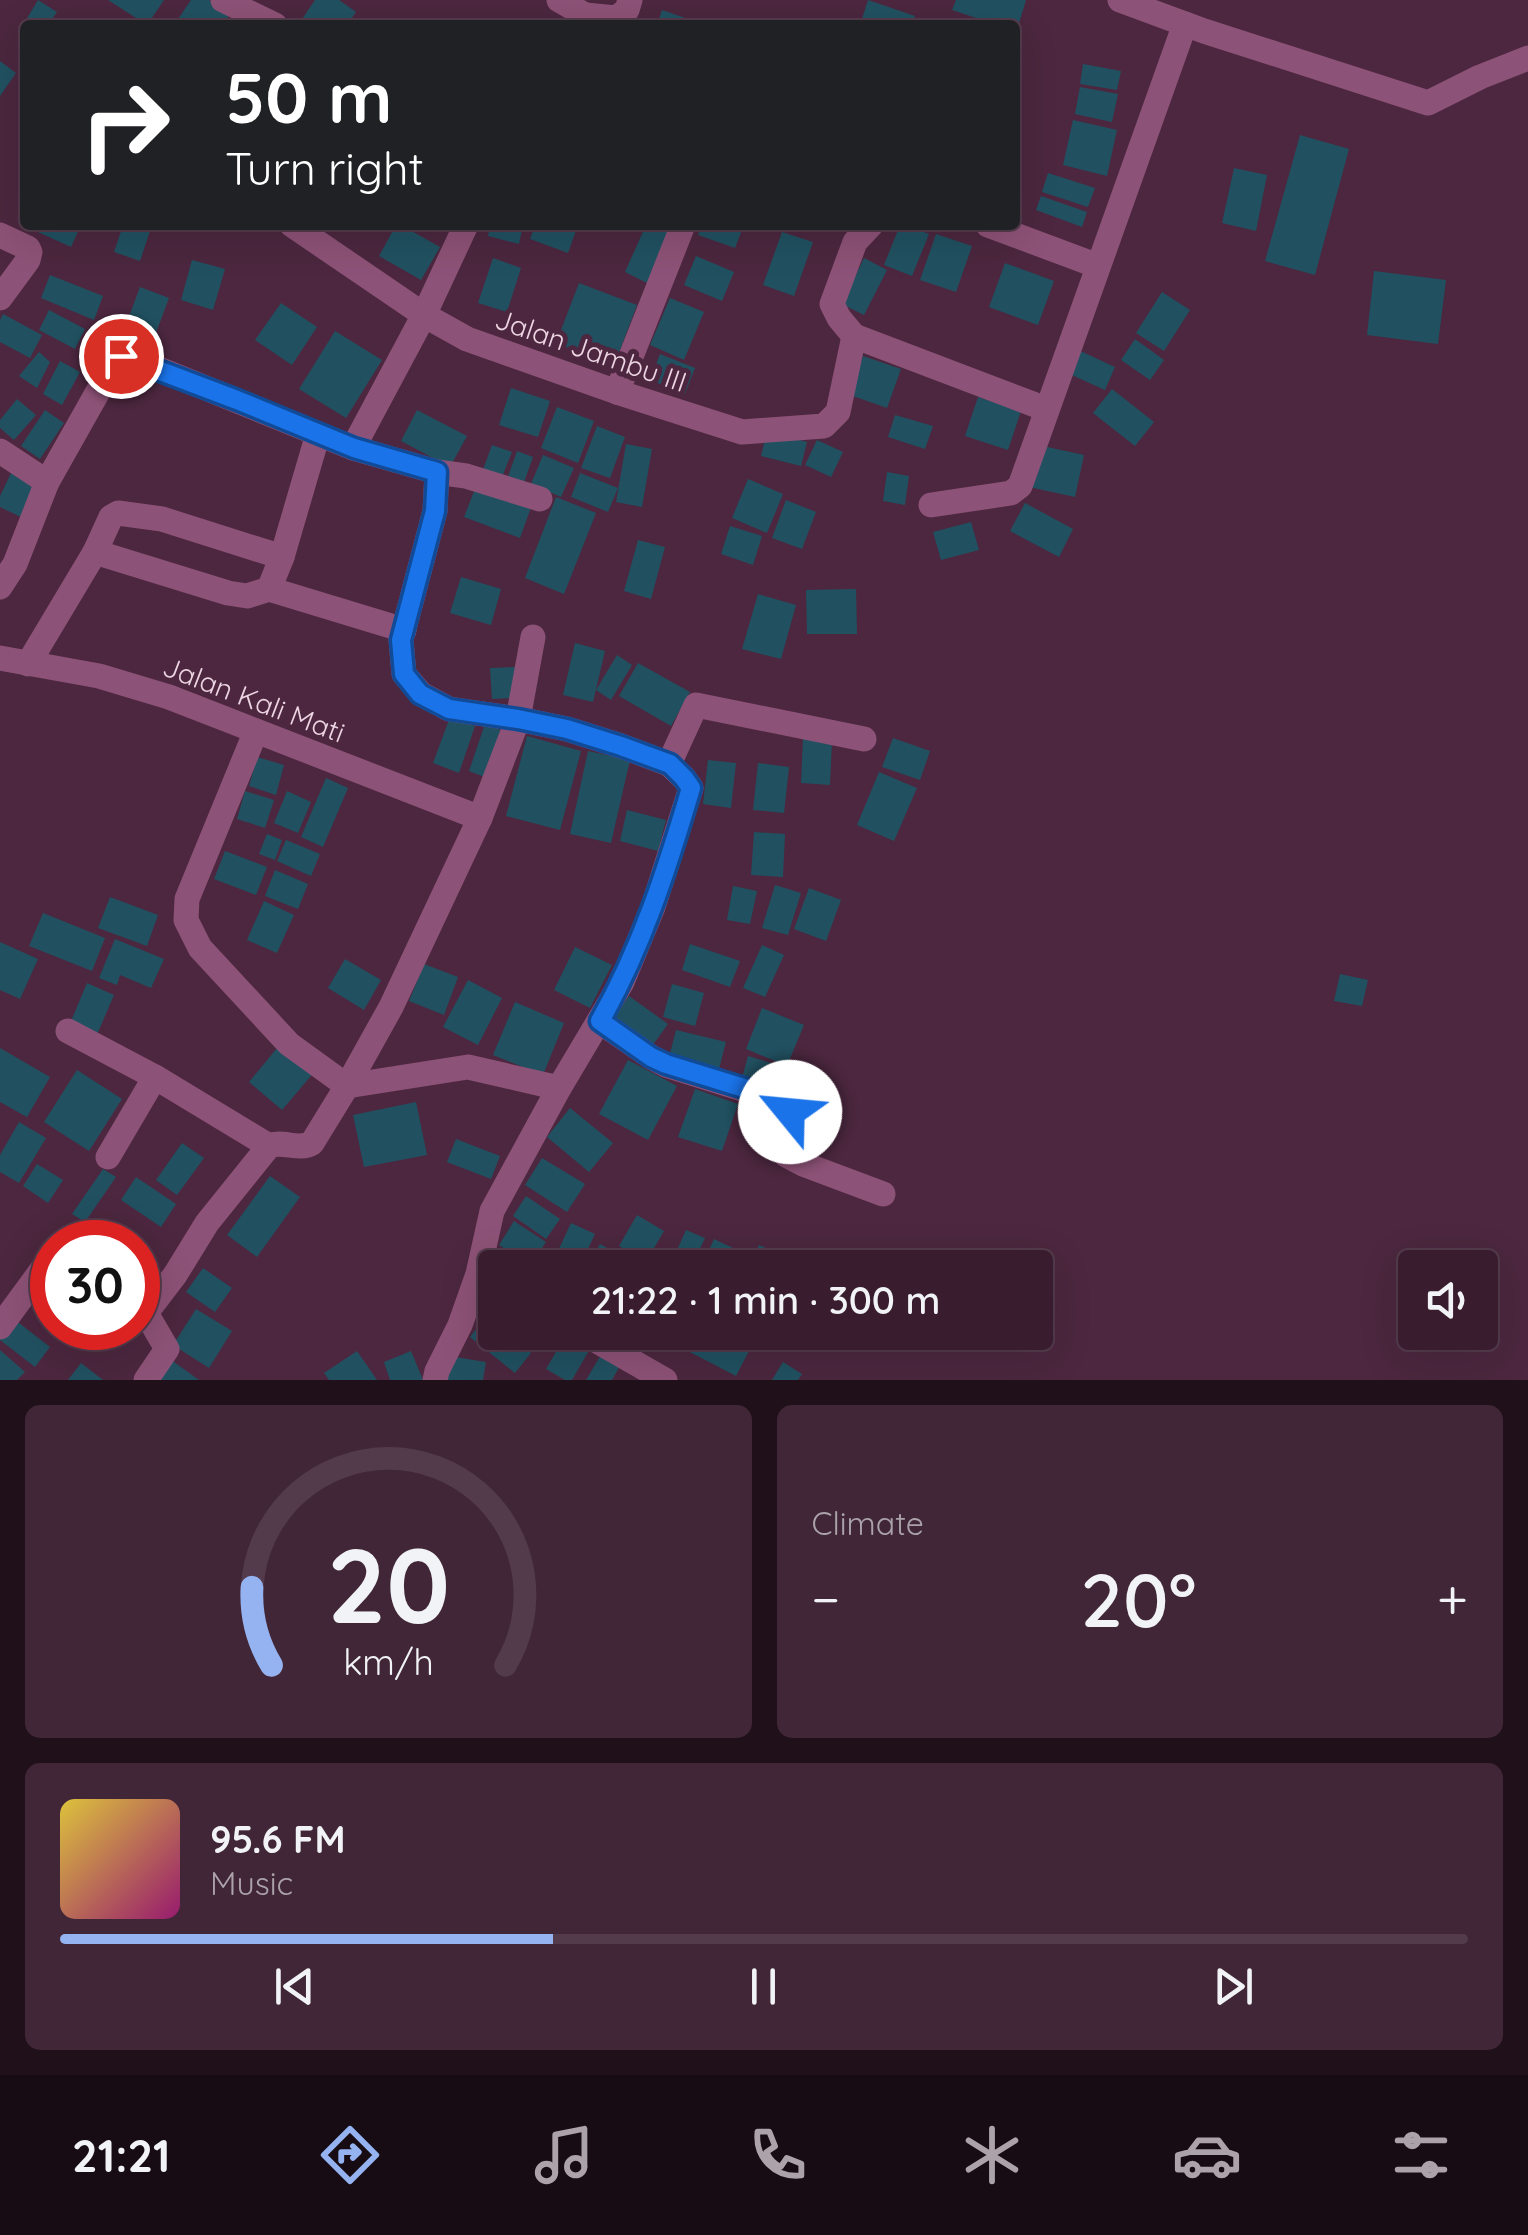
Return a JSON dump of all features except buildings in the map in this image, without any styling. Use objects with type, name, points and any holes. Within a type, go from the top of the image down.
[{"type":"street","points":[[223,0],[264,20]]},
{"type":"street","points":[[559,0],[581,20],[616,18],[627,10],[630,0]]},
{"type":"street","points":[[1120,0],[1428,103],[1528,58]]},
{"type":"street","points":[[931,506],[1011,493],[1020,486],[1185,24]]},
{"type":"street","name":"Jalan Jambu III","points":[[299,230],[424,315],[467,339],[742,432],[824,426],[838,412],[854,336]]},
{"type":"street","points":[[354,448],[464,230]]},
{"type":"street","points":[[617,392],[681,230]]},
{"type":"street","points":[[866,230],[855,242],[832,304],[854,336],[1046,409]]},
{"type":"street","points":[[1001,230],[1098,266]]},
{"type":"street","points":[[0,236],[30,252],[0,298]]},
{"type":"street","points":[[0,587],[14,564],[47,482],[116,358],[121,356],[354,448],[437,472],[484,480],[540,499]]},
{"type":"street","points":[[269,590],[318,434]]},
{"type":"street","points":[[0,451],[47,482]]},
{"type":"street","points":[[437,472],[435,511],[401,640],[404,674],[420,694],[449,709],[567,729],[621,746],[670,764],[691,788],[653,908],[622,982],[492,1211],[489,1250]]},
{"type":"street","points":[[28,664],[112,517],[118,513],[162,519],[282,557]]},
{"type":"street","points":[[95,552],[228,593],[247,596],[269,590],[404,630]]},
{"type":"street","points":[[68,1031],[156,1077],[269,1146],[306,1147],[312,1143],[391,1007],[480,818],[518,719],[533,638]]},
{"type":"street","name":"Jalan Kali Mati","points":[[0,658],[99,676],[169,697],[480,818]]},
{"type":"street","points":[[670,764],[696,705],[864,740]]},
{"type":"street","points":[[256,731],[186,899],[186,920],[200,948],[289,1044],[348,1086],[468,1067],[559,1088]]},
{"type":"street","points":[[600,1021],[666,1064],[784,1102],[790,1112],[786,1155],[883,1194]]},
{"type":"street","points":[[108,1156],[156,1077]]},
{"type":"street","points":[[160,1292],[207,1224],[269,1146]]},
{"type":"street","points":[[0,1328],[30,1286]]},
{"type":"street","points":[[435,1380],[478,1295]]},
{"type":"street","points":[[146,1380],[167,1349],[160,1339]]},
{"type":"street","points":[[612,1350],[665,1380]]},
{"type":"route","points":[[121,356],[354,448],[437,472],[435,511],[401,640],[404,674],[420,694],[449,709],[567,729],[670,764],[684,778],[691,788],[653,908],[622,982],[600,1021],[651,1057],[773,1097],[788,1105],[790,1112]]}]
